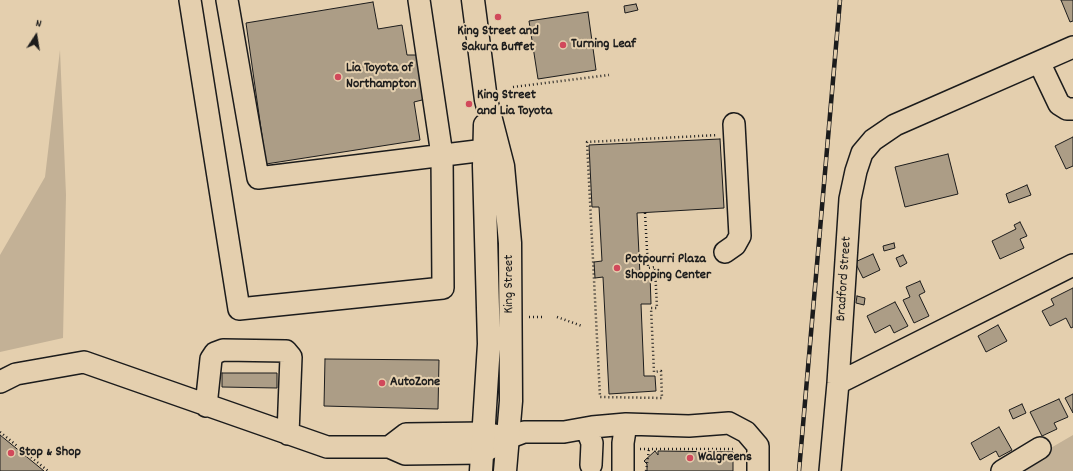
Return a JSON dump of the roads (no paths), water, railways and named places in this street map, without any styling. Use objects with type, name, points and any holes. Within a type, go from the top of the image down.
[{"type":"main road","name":"King Street","points":[[473,0],[486,100],[503,166],[509,235],[510,401],[505,471]]},
{"type":"main road","name":"King Street","points":[[482,452],[489,336],[485,150],[486,100]]},
{"type":"street","points":[[190,0],[239,309],[443,288],[442,155],[419,0]]},
{"type":"street","points":[[228,0],[258,178],[485,150]]},
{"type":"street","name":"Bradford Street","points":[[830,471],[838,382],[850,199],[856,171],[867,145],[895,125],[1073,47]]},
{"type":"street","points":[[1040,62],[1059,104],[1067,109],[1073,109]]},
{"type":"street","points":[[726,252],[735,245],[740,236],[734,129]]},
{"type":"street","points":[[838,382],[1073,265]]},
{"type":"street","points":[[206,406],[211,360],[215,354],[223,350],[286,351],[291,357],[288,434]]},
{"type":"street","points":[[0,382],[16,374],[84,362],[206,406],[327,447],[389,447],[405,454],[482,452],[508,438],[524,432],[564,432],[587,430],[592,427],[626,424],[689,426],[729,423],[746,432],[758,446],[758,471]]},
{"type":"street","points":[[623,471],[623,443],[626,424]]},
{"type":"street","points":[[587,430],[592,443],[591,465]]},
{"type":"street","points":[[1002,471],[1040,448]]},
{"type":"railway","points":[[799,471],[840,0]]},
{"type":"place","name":"King Street and Sakura Buffet","points":[[498,17]]},
{"type":"place","name":"Turning Leaf","points":[[563,45]]},
{"type":"place","name":"Lia Toyota of Northampton","points":[[338,77]]},
{"type":"place","name":"King Street and Lia Toyota","points":[[469,104]]},
{"type":"place","name":"Potpourri Plaza Shopping Center","points":[[617,268]]},
{"type":"place","name":"AutoZone","points":[[382,383]]},
{"type":"place","name":"Stop & Shop","points":[[11,453]]},
{"type":"place","name":"Walgreens","points":[[690,458]]}]
